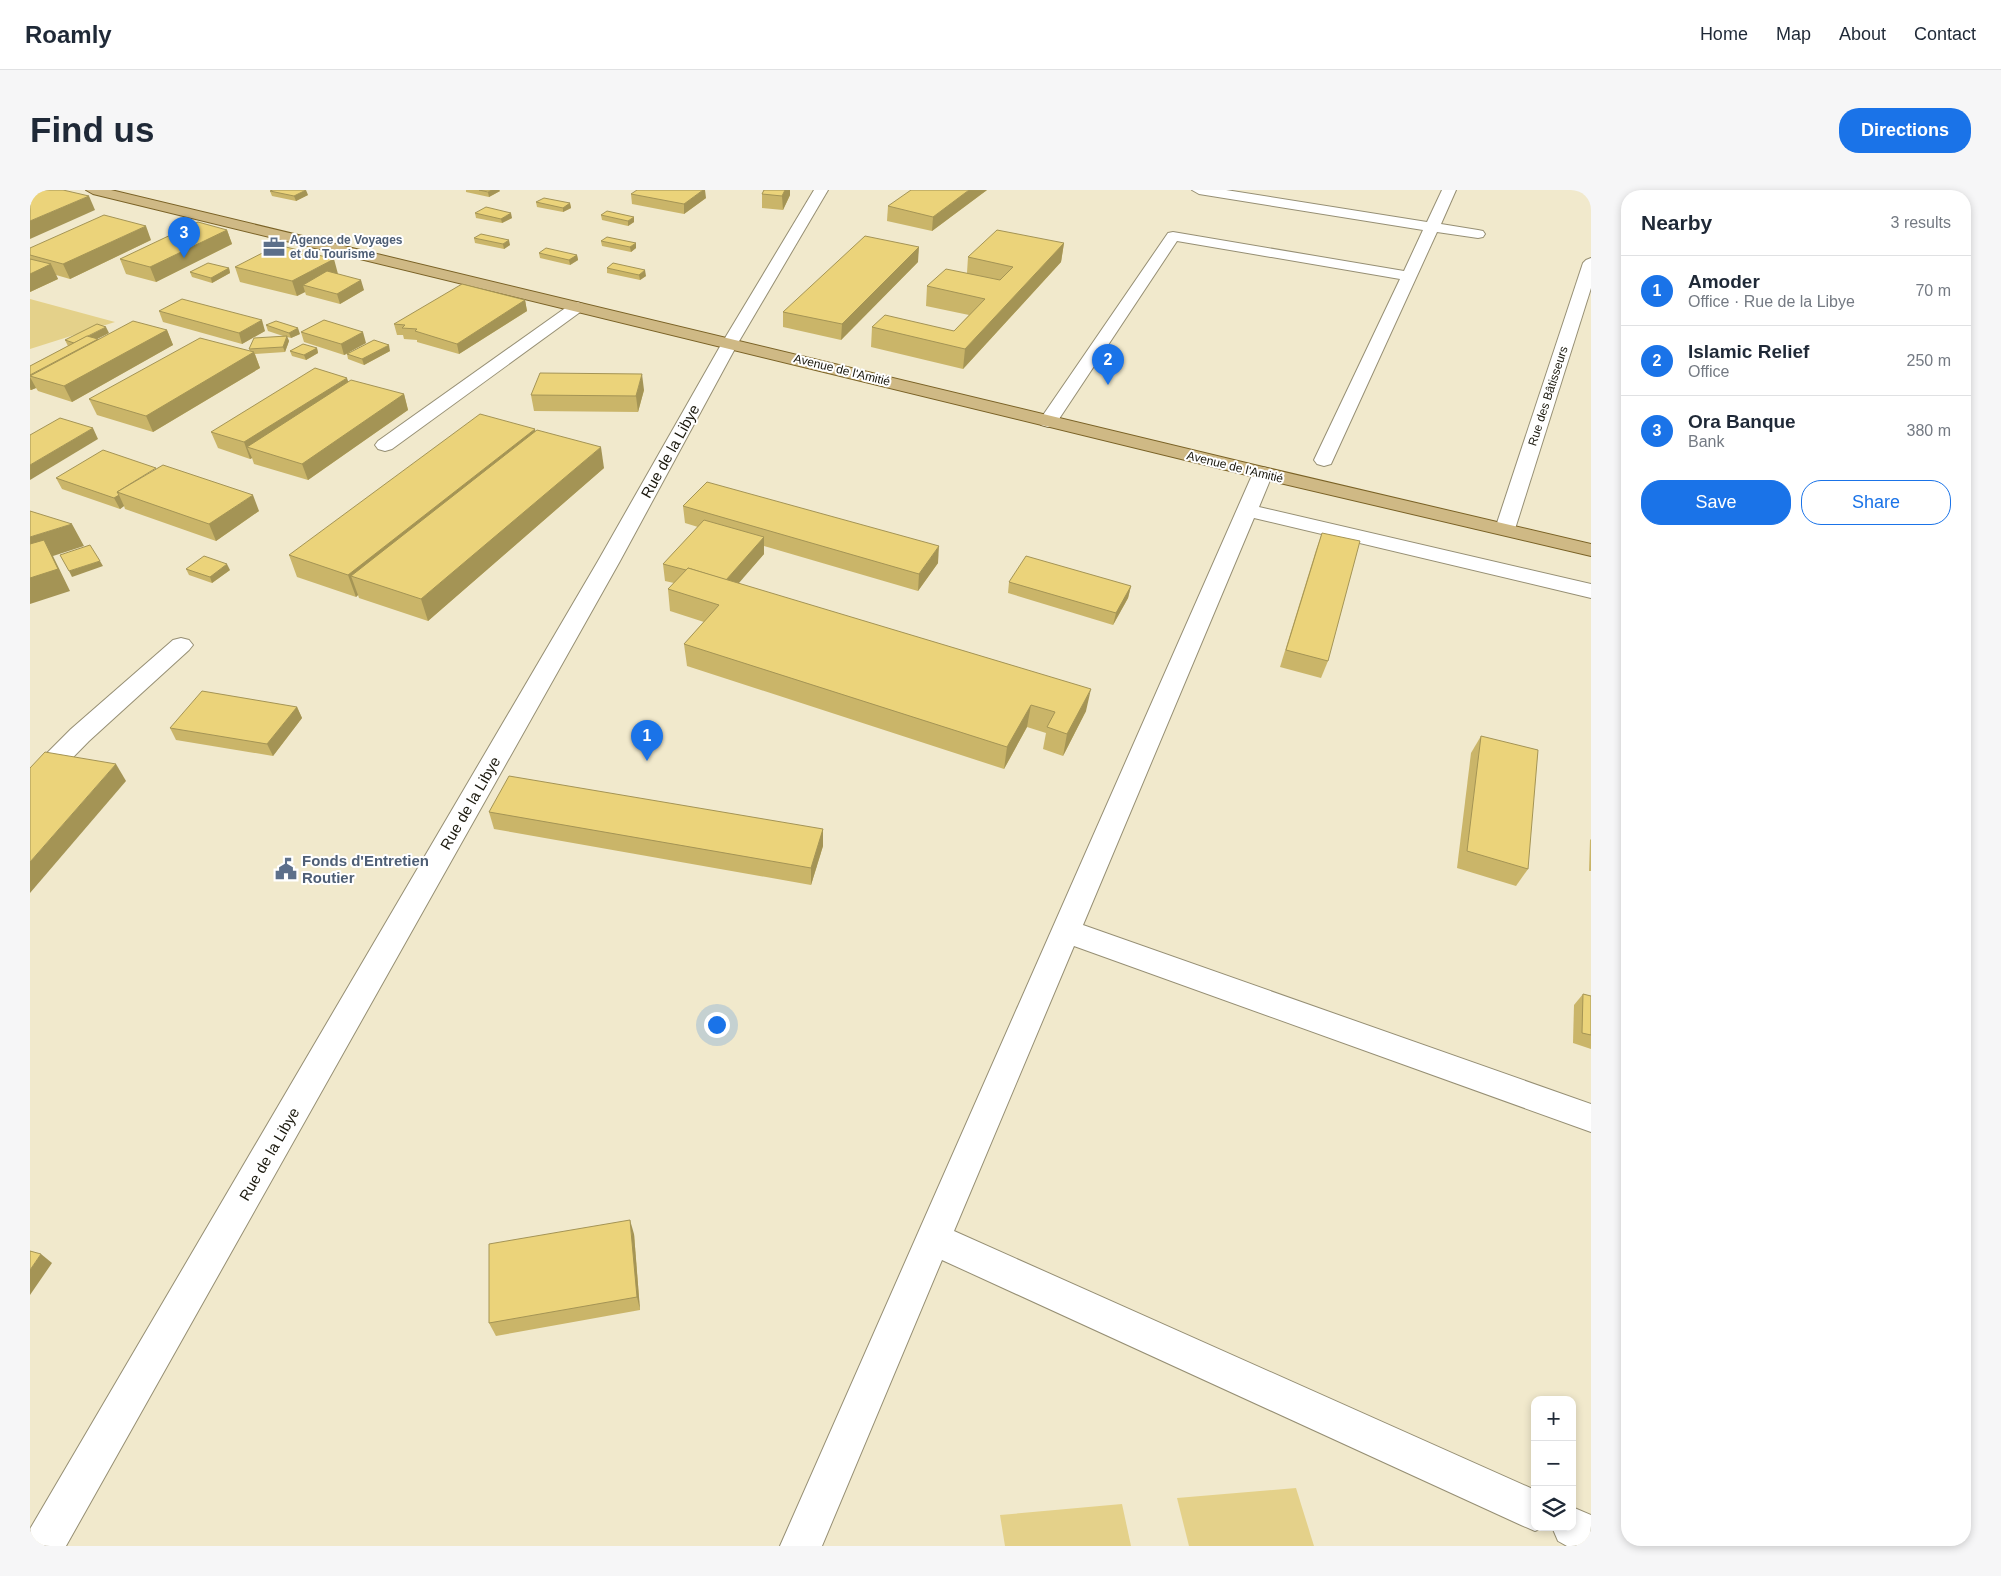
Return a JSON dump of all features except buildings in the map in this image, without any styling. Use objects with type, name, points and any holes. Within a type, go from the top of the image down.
[{"type":"main road","name":"Avenue de l'Amitié","points":[[93,190],[1263,473],[1591,550]]},
{"type":"street","name":"Rue de la Libye","points":[[43,1546],[609,562],[730,343],[821,190]]},
{"type":"street","points":[[1198,190],[1478,234]]},
{"type":"street","points":[[1324,460],[1449,190]]},
{"type":"street","points":[[1048,421],[1173,236],[1408,276]]},
{"type":"street","name":"Rue des Bâtisseurs","points":[[1505,530],[1591,263]]},
{"type":"street","points":[[385,445],[577,307]]},
{"type":"street","points":[[801,1546],[1263,473]]},
{"type":"street","points":[[1247,510],[1591,591]]},
{"type":"street","points":[[30,786],[80,735],[180,646]]},
{"type":"street","points":[[1066,931],[1591,1118]]},
{"type":"street","points":[[933,1239],[1531,1509]]},
{"type":"street","points":[[1576,1529],[1591,1536]]},
{"type":"shaded area","points":[[30,299],[115,322],[30,349]]},
{"type":"shaded area","points":[[1296,1488],[1314,1546],[1189,1546],[1177,1498]]},
{"type":"shaded area","points":[[1122,1504],[1131,1546],[1005,1546],[1000,1515]]},
{"type":"place","name":"Agence de Voyages et du Tourisme","points":[[274,247]]},
{"type":"place","name":"Ora Banque","points":[[184,258]]},
{"type":"place","name":"Islamic Relief","points":[[1108,385]]},
{"type":"place","name":"Amoder","points":[[647,761]]},
{"type":"place","name":"Fonds d'Entretien Routier","points":[[286,869]]}]
